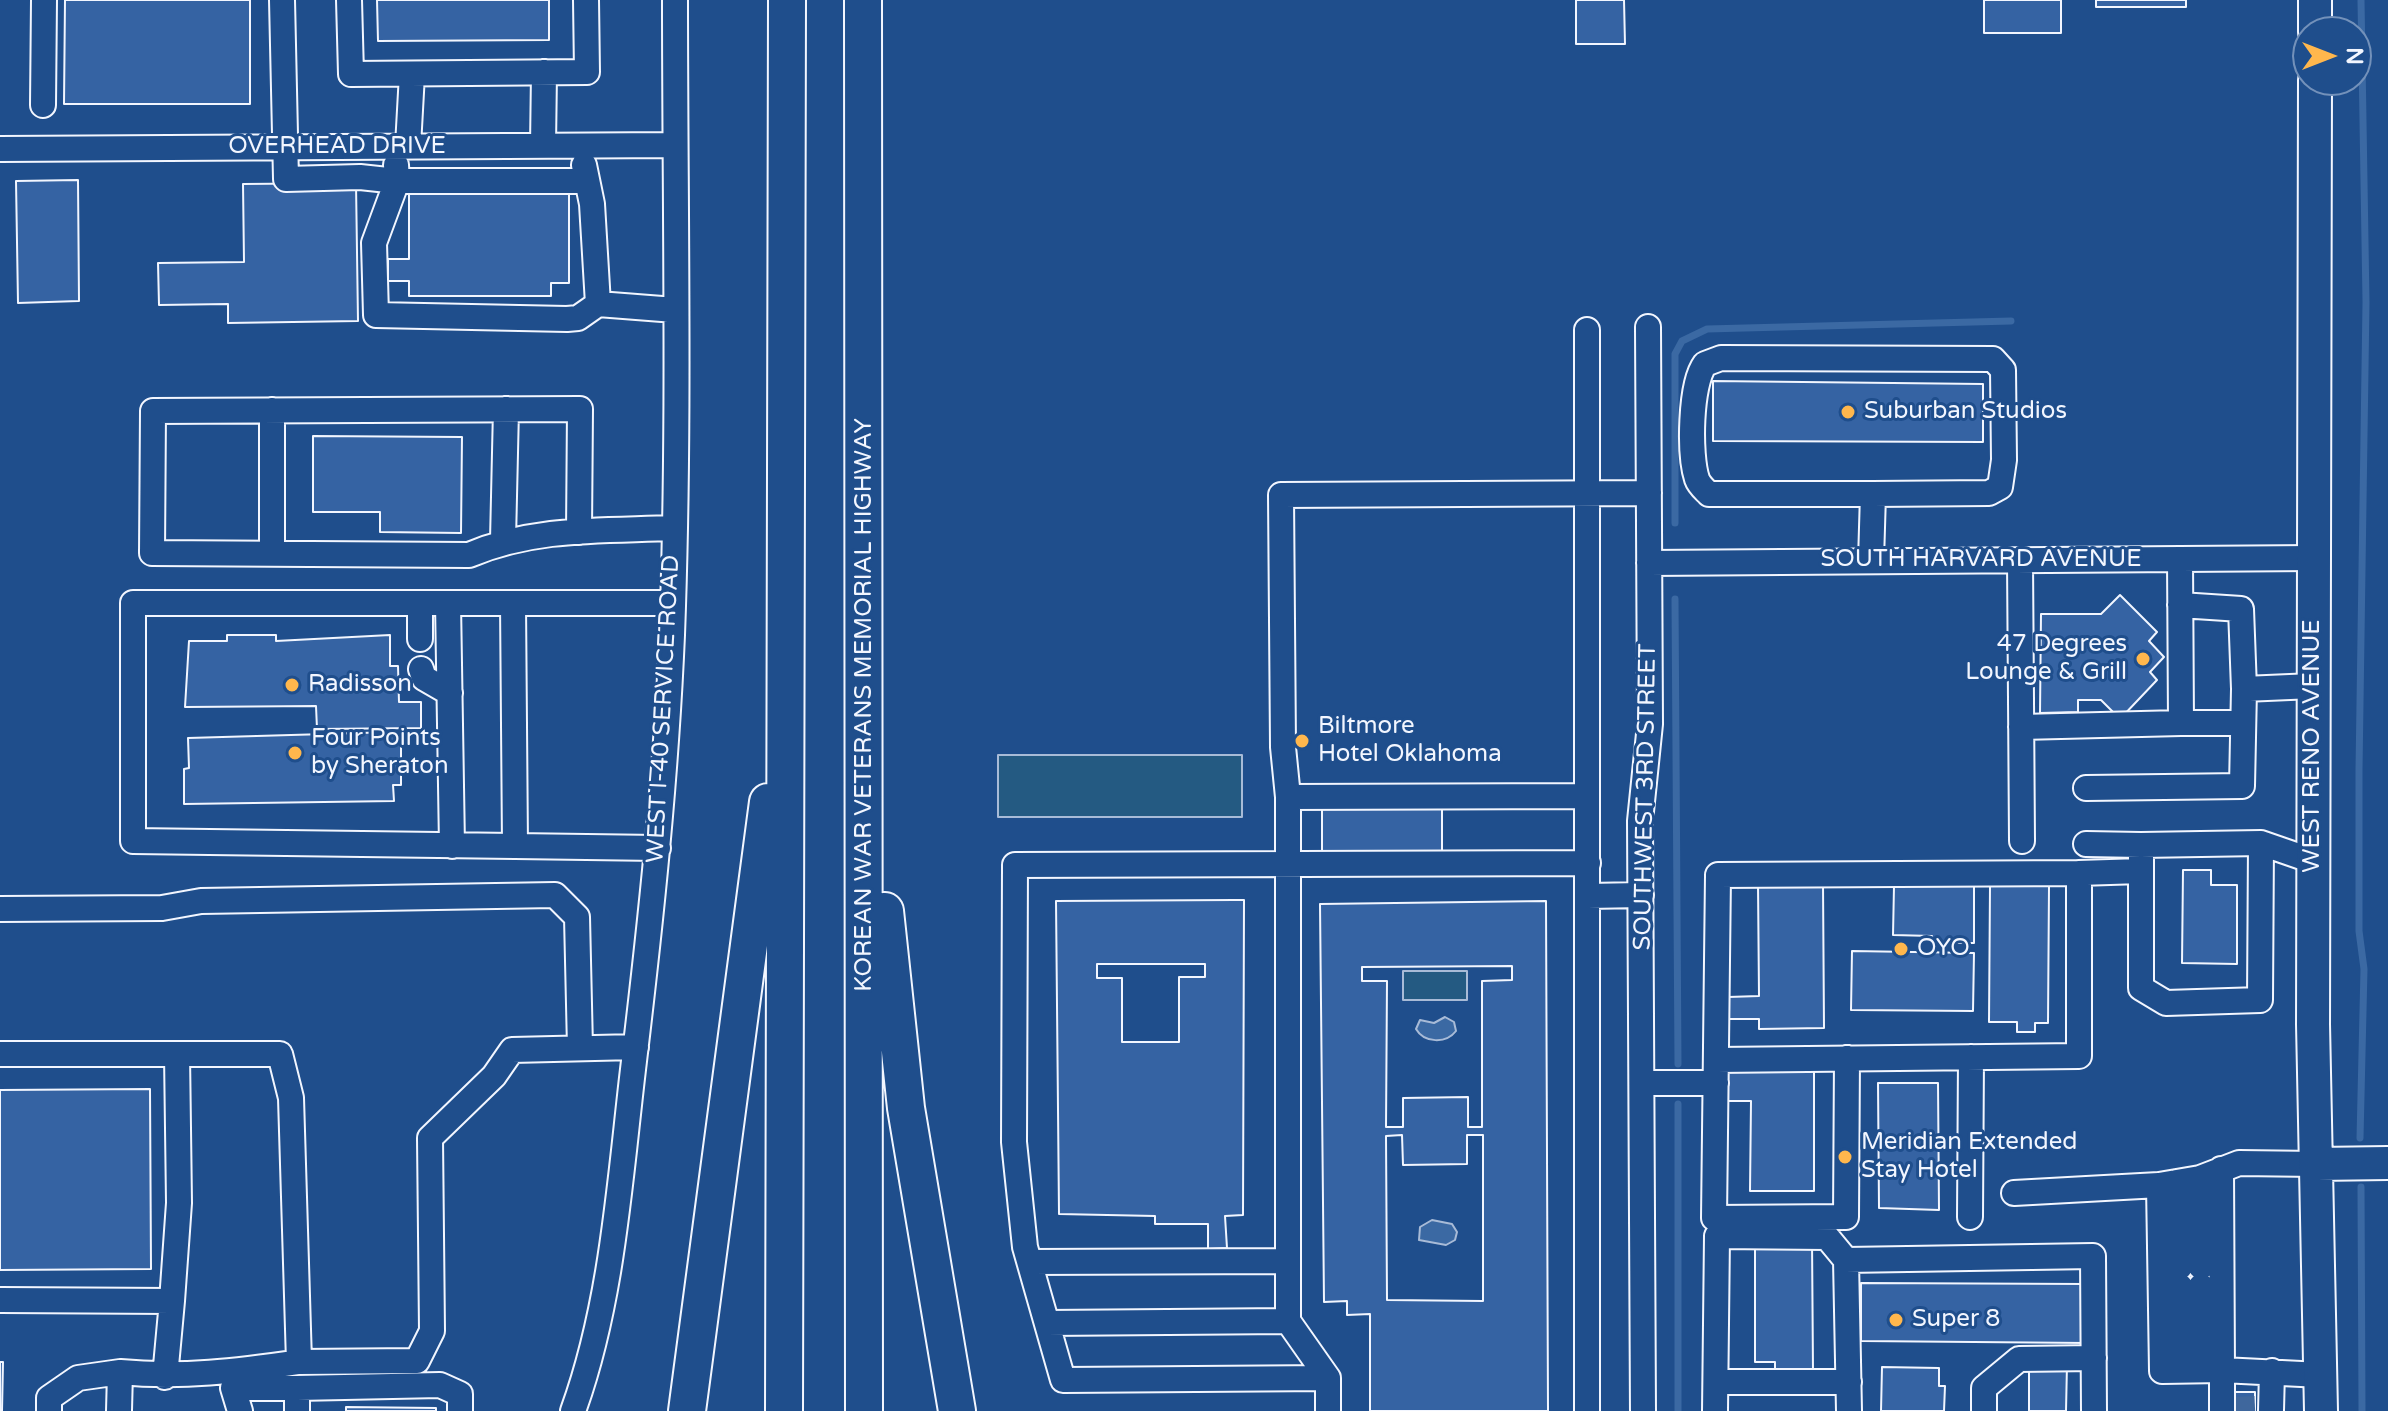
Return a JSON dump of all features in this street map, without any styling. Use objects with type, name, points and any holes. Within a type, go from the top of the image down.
[{"type":"highway","points":[[784,1411],[787,0]]},
{"type":"highway","name":"KOREAN WAR VETERANS MEMORIAL HIGHWAY","points":[[863,0],[866,722],[864,1411]]},
{"type":"highway","points":[[687,1411],[751,917],[787,682]]},
{"type":"highway","points":[[866,722],[906,1108],[957,1411]]},
{"type":"main road","name":"WEST RENO AVENUE","points":[[2315,96],[2313,861],[2321,1411]]},
{"type":"main road","points":[[2317,1164],[2388,1163]]},
{"type":"street","points":[[43,105],[44,0]]},
{"type":"street","points":[[282,0],[286,179],[360,177],[397,181],[585,181]]},
{"type":"street","points":[[349,0],[351,74],[587,72],[586,0]]},
{"type":"street","name":"WEST I-40 SERVICE ROAD","points":[[573,1411],[601,1304],[636,1047],[658,848],[672,603],[675,0]]},
{"type":"street","points":[[543,146],[544,72]]},
{"type":"street","points":[[412,74],[397,181],[374,243],[376,315],[567,319],[578,318],[598,304],[675,310]]},
{"type":"street","name":"OVERHEAD DRIVE","points":[[0,149],[675,145]]},
{"type":"street","points":[[582,146],[585,181],[592,204],[598,304]]},
{"type":"street","name":"SOUTHWEST 3RD STREET","points":[[1643,1411],[1640,821],[1650,724],[1648,327]]},
{"type":"street","points":[[1587,330],[1587,1411]]},
{"type":"street","points":[[1721,358],[1993,359],[2003,370],[2004,460],[2000,487],[1989,493],[1873,494],[1709,494],[1698,483],[1694,465],[1695,385],[1705,364],[1721,358]]},
{"type":"street","points":[[503,540],[506,409]]},
{"type":"street","points":[[579,532],[580,409],[153,411],[152,553],[469,555],[503,540],[530,534],[579,532],[673,528]]},
{"type":"street","points":[[272,410],[272,553]]},
{"type":"street","points":[[1328,1411],[1328,1378],[1288,1321],[1288,797],[1283,747],[1281,495],[1649,493]]},
{"type":"street","points":[[1871,561],[1873,494]]},
{"type":"street","name":"SOUTH HARVARD AVENUE","points":[[1649,563],[2314,558]]},
{"type":"street","points":[[2180,559],[2181,723]]},
{"type":"street","points":[[2020,560],[2022,841]]},
{"type":"street","points":[[658,848],[133,841],[133,603],[672,603]]},
{"type":"street","points":[[420,603],[420,639]]},
{"type":"street","points":[[448,603],[452,846]]},
{"type":"street","points":[[513,603],[515,846]]},
{"type":"street","points":[[2086,788],[2242,786],[2244,689],[2241,609],[2180,605]]},
{"type":"street","points":[[421,669],[424,678],[450,693]]},
{"type":"street","points":[[2244,689],[2313,686]]},
{"type":"street","points":[[2021,727],[2243,723]]},
{"type":"street","points":[[1288,797],[1587,796]]},
{"type":"street","points":[[2086,844],[2261,843],[2313,861]]},
{"type":"street","points":[[2141,845],[2141,988],[2166,1003],[2260,1000],[2261,843]]},
{"type":"street","points":[[1328,1378],[1063,1380],[1030,1262],[1014,1142],[1015,865],[1588,863]]},
{"type":"street","points":[[1847,1058],[1846,1217],[1714,1218],[1718,875],[2141,871]]},
{"type":"street","points":[[1643,1083],[1717,1071],[1847,1058],[2079,1056],[2079,873]]},
{"type":"street","points":[[0,909],[162,908],[201,901],[555,895],[577,917],[580,1048]]},
{"type":"street","points":[[1588,896],[1641,895]]},
{"type":"street","points":[[232,1391],[299,1362],[417,1361],[432,1331],[430,1138],[494,1076],[512,1050],[636,1047]]},
{"type":"street","points":[[0,1054],[280,1054],[291,1098],[299,1362]]},
{"type":"street","points":[[165,1377],[179,1203],[177,1054]]},
{"type":"street","points":[[1970,1217],[1971,1057]]},
{"type":"street","points":[[2014,1193],[2189,1178],[2239,1163],[2317,1164]]},
{"type":"street","points":[[2189,1178],[2190,1276],[2202,1370],[2246,1409],[2272,1371]]},
{"type":"street","points":[[2189,1178],[2202,1370]]},
{"type":"street","points":[[2189,1178],[2162,1371],[2272,1371],[2321,1375]]},
{"type":"street","points":[[1715,1411],[1717,1236],[1827,1237],[1846,1260],[1849,1411]]},
{"type":"street","points":[[1846,1260],[2093,1256],[2094,1411]]},
{"type":"street","points":[[1030,1262],[1288,1261]]},
{"type":"street","points":[[0,1300],[172,1301]]},
{"type":"street","points":[[1047,1323],[1288,1321]]},
{"type":"street","points":[[1984,1411],[1984,1388],[2019,1359],[2094,1358]]},
{"type":"street","points":[[119,1411],[120,1372]]},
{"type":"street","points":[[49,1411],[49,1398],[78,1378],[120,1372],[297,1400],[440,1385],[460,1394],[460,1411]]},
{"type":"street","points":[[1716,1382],[1849,1382]]},
{"type":"shaded area","points":[[998,755],[1242,755],[1242,817],[998,817]]},
{"type":"shaded area","points":[[1403,971],[1467,971],[1467,1000],[1403,1000]]},
{"type":"shaded area","points":[[1445,1017],[1454,1022],[1456,1031],[1447,1038],[1430,1039],[1416,1029],[1420,1020],[1434,1023]]},
{"type":"shaded area","points":[[1432,1220],[1452,1224],[1457,1232],[1455,1240],[1446,1245],[1419,1240],[1420,1227]]},
{"type":"building","points":[[65,0],[250,0],[250,104],[64,104]]},
{"type":"building","points":[[377,0],[549,0],[549,40],[378,41]]},
{"type":"building","points":[[1576,0],[1624,0],[1625,44],[1576,44]]},
{"type":"building","points":[[1984,0],[2061,0],[2061,33],[1984,33]]},
{"type":"building","points":[[2096,0],[2186,0],[2186,7],[2096,7]]},
{"type":"building","points":[[78,180],[79,301],[18,303],[16,181]]},
{"type":"building","points":[[356,183],[358,321],[228,323],[228,304],[159,305],[158,263],[244,262],[243,184]]},
{"type":"building","points":[[409,192],[569,192],[569,283],[551,283],[551,296],[409,296],[409,281],[388,281],[388,259],[409,259]]},
{"type":"building","name":"Suburban Studios","points":[[1713,381],[1983,384],[1983,442],[1713,441]]},
{"type":"building","points":[[313,436],[462,437],[461,533],[380,532],[380,512],[313,512]]},
{"type":"building","points":[[2120,595],[2157,632],[2149,641],[2164,657],[2150,672],[2157,680],[2120,719],[2101,700],[2078,700],[2078,712],[2040,713],[2041,614],[2101,614]]},
{"type":"building","name":"Radisson","points":[[227,635],[276,635],[276,641],[390,635],[390,666],[398,666],[399,702],[421,702],[421,728],[317,729],[316,706],[185,707],[189,641],[227,641]]},
{"type":"building","name":"Four Points by Sheraton","points":[[394,732],[394,735],[401,735],[401,785],[393,785],[394,801],[184,804],[184,769],[189,768],[188,738]]},
{"type":"building","points":[[1322,808],[1442,808],[1442,853],[1322,853]]},
{"type":"building","points":[[2183,870],[2211,870],[2211,885],[2237,885],[2237,964],[2182,963]]},
{"type":"building","points":[[1823,884],[1824,1028],[1759,1029],[1759,1019],[1728,1019],[1728,997],[1759,996],[1758,885]]},
{"type":"building","points":[[1894,886],[1974,886],[1974,943],[1932,943],[1932,936],[1893,935]]},
{"type":"building","points":[[1990,886],[2049,886],[2048,1023],[2035,1023],[2035,1032],[2017,1032],[2017,1022],[1989,1022]]},
{"type":"building","points":[[1244,900],[1243,1215],[1225,1216],[1227,1248],[1208,1249],[1208,1224],[1155,1224],[1155,1216],[1059,1214],[1056,901]],"holes":[[[1097,964],[1205,964],[1205,977],[1179,977],[1179,1042],[1122,1042],[1122,978],[1097,978]]]},
{"type":"building","points":[[1546,901],[1548,1411],[1370,1411],[1370,1314],[1347,1315],[1347,1301],[1324,1302],[1320,904]],"holes":[[[1512,966],[1512,980],[1482,981],[1482,1127],[1468,1127],[1468,1097],[1403,1098],[1403,1127],[1386,1127],[1387,981],[1362,981],[1362,967]],[[1402,1135],[1403,1165],[1467,1164],[1467,1135],[1483,1135],[1483,1301],[1387,1300],[1386,1136]]]},
{"type":"building","points":[[1852,951],[1974,953],[1973,1011],[1851,1010]]},
{"type":"building","points":[[1724,1068],[1814,1069],[1814,1191],[1750,1191],[1751,1101],[1724,1101]]},
{"type":"building","points":[[1878,1083],[1938,1083],[1939,1210],[1879,1208]]},
{"type":"building","points":[[150,1089],[151,1269],[0,1270],[0,1090]]},
{"type":"building","points":[[1755,1239],[1812,1239],[1813,1372],[1775,1372],[1775,1362],[1755,1362]]},
{"type":"building","points":[[1861,1283],[2086,1284],[2086,1343],[1861,1341]]},
{"type":"building","points":[[0,1362],[3,1362],[2,1411],[0,1411]]},
{"type":"building","points":[[2029,1363],[2067,1364],[2066,1411],[2029,1411]]},
{"type":"building","points":[[1882,1367],[1939,1368],[1939,1386],[1945,1386],[1944,1411],[1881,1411]]},
{"type":"building","points":[[2234,1392],[2255,1392],[2255,1411],[2234,1411]]},
{"type":"building","points":[[346,1407],[436,1408],[436,1411],[346,1411]]},
{"type":"waterway","points":[[2360,1138],[2364,969],[2359,931],[2359,770],[2366,302],[2361,0]]},
{"type":"waterway","points":[[1675,523],[1675,354],[1682,341],[1707,329],[2011,321]]},
{"type":"waterway","points":[[1675,599],[1678,1064]]},
{"type":"waterway","points":[[1678,1104],[1678,1411]]},
{"type":"waterway","points":[[2361,1187],[2362,1411]]},
{"type":"tunnel","points":[[2234,1409],[2255,1408]]},
{"type":"place","name":"Suburban Studios","points":[[1848,412]]},
{"type":"place","name":"47 Degrees Lounge & Grill","points":[[2143,659]]},
{"type":"place","name":"Radisson","points":[[292,685]]},
{"type":"place","name":"Biltmore Hotel Oklahoma","points":[[1302,741]]},
{"type":"place","name":"Four Points by Sheraton","points":[[295,753]]},
{"type":"place","name":"OYO","points":[[1901,949]]},
{"type":"place","name":"Meridian Extended Stay Hotel","points":[[1845,1157]]},
{"type":"place","name":"Super 8","points":[[1896,1320]]}]
